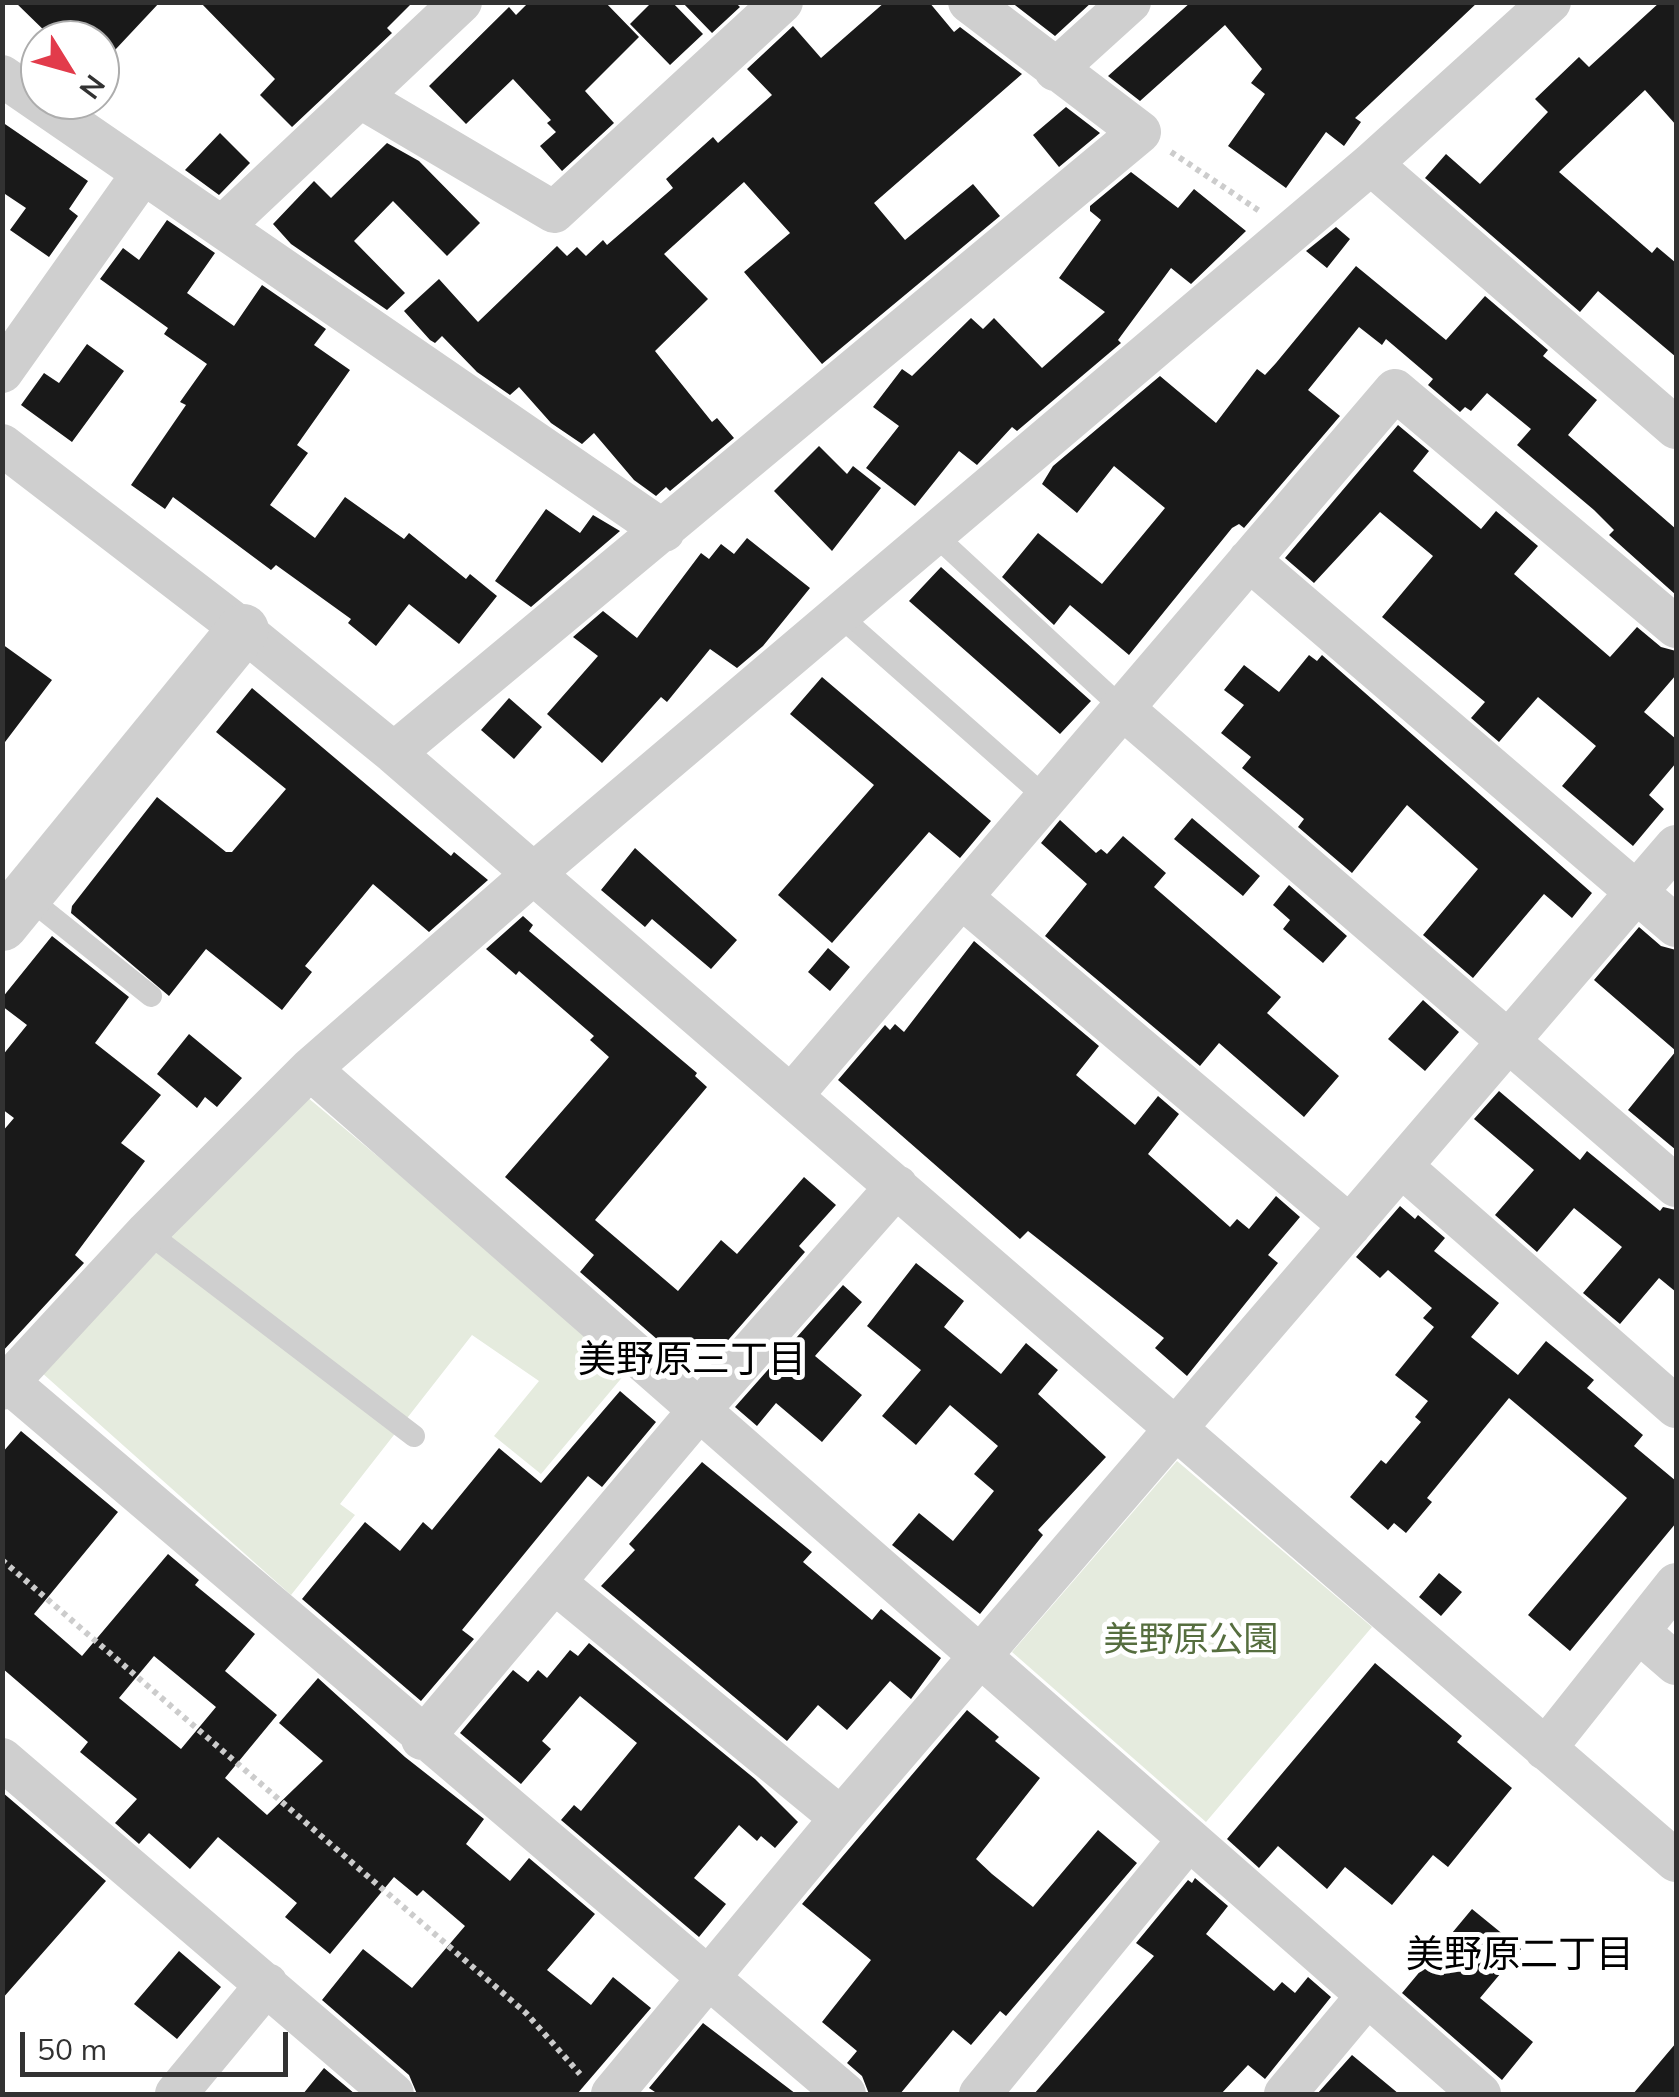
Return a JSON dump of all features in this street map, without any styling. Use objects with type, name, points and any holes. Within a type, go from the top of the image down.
[{"type":"street","points":[[222,227],[462,2]]},
{"type":"street","points":[[361,98],[554,212],[782,2]]},
{"type":"street","points":[[394,753],[1140,132],[968,2]]},
{"type":"street","points":[[1055,70],[1130,2]]},
{"type":"street","points":[[845,2094],[6,1386],[147,1232],[310,1069],[533,874],[1371,164],[1550,2]]},
{"type":"street","points":[[2,76],[664,530]]},
{"type":"street","points":[[1371,164],[1676,428]]},
{"type":"street","points":[[2,372],[143,173]]},
{"type":"street","points":[[792,1095],[1395,390],[1676,626]]},
{"type":"street","points":[[2,445],[243,630],[394,753],[1676,1861]]},
{"type":"street","points":[[1249,560],[1676,926]]},
{"type":"street","points":[[14,910],[243,630]]},
{"type":"street","points":[[1121,707],[1676,1186]]},
{"type":"street","points":[[600,2088],[706,1977],[1676,846]]},
{"type":"street","points":[[960,897],[1350,1226]]},
{"type":"street","points":[[310,1069],[1480,2094]]},
{"type":"street","points":[[1400,1166],[1676,1408]]},
{"type":"street","points":[[422,1738],[701,1408],[897,1186]]},
{"type":"street","points":[[554,1582],[841,1818]]},
{"type":"street","points":[[1545,1748],[1676,1584]]},
{"type":"street","points":[[1639,1632],[1676,1664]]},
{"type":"street","points":[[2,1759],[393,2094]]},
{"type":"street","points":[[980,2094],[1188,1839]]},
{"type":"street","points":[[176,2094],[267,1984]]},
{"type":"street","points":[[1285,2094],[1366,1996]]},
{"type":"lane","points":[[936,536],[1121,707]]},
{"type":"lane","points":[[840,617],[1045,797]]},
{"type":"lane","points":[[14,910],[151,996]]},
{"type":"lane","points":[[147,1232],[414,1436]]},
{"type":"path","points":[[1140,132],[1291,232]]},
{"type":"path","points":[[2,1560],[526,2014],[600,2088]]},
{"type":"green space","points":[[307,1097],[630,1368],[541,1474],[494,1436],[539,1381],[472,1335],[340,1504],[355,1515],[291,1595],[41,1372]]},
{"type":"green space","name":"美野原公園","points":[[1177,1461],[1372,1627],[1206,1822],[1012,1652]]},
{"type":"building","points":[[15,2],[160,2],[120,45],[120,20],[33,20]]},
{"type":"building","points":[[200,2],[413,2],[387,28],[392,33],[292,127],[260,95],[275,79]]},
{"type":"building","points":[[529,2],[605,2],[639,37],[585,91],[614,123],[562,171],[540,146],[556,132],[547,123],[551,120],[513,79],[466,124],[429,86],[509,7],[516,15]]},
{"type":"building","points":[[652,2],[672,2],[703,34],[670,65],[630,24]]},
{"type":"building","points":[[682,2],[735,2],[740,7],[712,33]]},
{"type":"building","points":[[885,2],[929,2],[954,32],[960,27],[1022,74],[874,203],[905,240],[973,184],[1000,216],[822,364],[744,272],[790,233],[744,182],[664,254],[708,299],[655,351],[712,422],[717,418],[734,438],[670,491],[666,487],[656,496],[634,480],[594,433],[582,444],[551,423],[519,387],[510,395],[477,372],[442,336],[435,343],[430,340],[404,311],[439,279],[478,322],[557,246],[567,256],[577,247],[586,256],[603,240],[607,245],[673,188],[666,179],[713,137],[718,143],[772,95],[747,69],[793,26],[821,58]]},
{"type":"building","points":[[1011,2],[1092,2],[1055,36]]},
{"type":"building","points":[[1191,2],[1478,2],[1355,118],[1361,122],[1344,146],[1326,132],[1286,188],[1228,146],[1265,94],[1251,83],[1262,69],[1225,25],[1140,101],[1108,76]]},
{"type":"building","points":[[1660,2],[1676,2],[1676,125],[1645,90],[1559,172],[1652,253],[1657,247],[1676,263],[1676,357],[1598,291],[1580,312],[1425,178],[1446,154],[1480,184],[1548,112],[1535,99],[1579,57],[1589,67]]},
{"type":"building","points":[[1066,107],[1100,133],[1059,167],[1033,135]]},
{"type":"building","points":[[2,122],[88,181],[69,209],[78,216],[49,257],[10,230],[26,208],[2,192]]},
{"type":"building","points":[[220,133],[250,163],[219,195],[185,170]]},
{"type":"building","points":[[387,143],[419,161],[480,223],[447,256],[393,201],[354,241],[405,293],[387,310],[291,244],[273,224],[314,181],[331,198]]},
{"type":"building","points":[[1131,172],[1178,208],[1194,189],[1246,231],[1191,284],[1171,268],[1118,340],[1121,343],[1017,431],[1012,427],[977,465],[959,451],[915,506],[866,468],[899,426],[873,407],[902,369],[912,376],[971,318],[983,329],[994,318],[1042,368],[1105,312],[1059,278],[1101,220],[1090,211],[1090,206]]},
{"type":"building","points":[[167,220],[215,253],[187,293],[234,326],[262,285],[326,329],[314,345],[350,370],[297,445],[308,453],[270,505],[315,538],[345,497],[404,539],[409,533],[466,579],[470,574],[497,596],[459,644],[409,604],[376,646],[348,623],[351,619],[276,565],[271,570],[173,497],[165,509],[131,485],[186,405],[180,402],[207,364],[164,334],[168,328],[100,279],[123,248],[139,260]]},
{"type":"building","points":[[1336,227],[1350,239],[1327,268],[1306,251]]},
{"type":"building","points":[[1356,266],[1446,340],[1485,296],[1548,350],[1543,356],[1597,400],[1568,435],[1676,529],[1676,595],[1609,535],[1614,530],[1594,510],[1517,445],[1531,429],[1487,393],[1471,411],[1465,407],[1460,412],[1428,385],[1433,379],[1386,339],[1382,345],[1359,327],[1308,390],[1340,416],[1244,528],[1239,524],[1232,528],[1129,655],[1070,605],[1054,625],[1002,577],[1038,533],[1102,584],[1165,508],[1114,466],[1077,513],[1042,484],[1053,466],[1160,376],[1216,423],[1257,369],[1265,375]]},
{"type":"building","points":[[87,344],[124,371],[72,442],[21,405],[44,373],[59,383]]},
{"type":"building","points":[[1398,425],[1429,451],[1413,471],[1481,529],[1496,511],[1538,546],[1514,574],[1610,657],[1637,627],[1661,647],[1676,651],[1676,675],[1644,712],[1676,739],[1676,763],[1649,795],[1664,809],[1633,846],[1562,786],[1596,746],[1538,697],[1499,742],[1471,718],[1485,702],[1382,617],[1433,556],[1380,512],[1314,583],[1285,558]]},
{"type":"building","points":[[819,446],[847,474],[853,466],[881,488],[832,551],[774,491]]},
{"type":"building","points":[[546,509],[580,533],[593,515],[620,531],[531,607],[495,581]]},
{"type":"building","points":[[747,538],[810,588],[763,646],[737,668],[710,649],[667,702],[661,697],[602,763],[547,714],[598,656],[573,637],[603,611],[637,638],[701,553],[709,559],[721,544],[734,554]]},
{"type":"building","points":[[941,567],[1091,701],[1060,734],[909,601]]},
{"type":"building","points":[[2,644],[52,680],[2,746]]},
{"type":"building","points":[[1309,655],[1317,661],[1322,655],[1592,893],[1572,918],[1544,894],[1473,978],[1423,935],[1478,869],[1407,805],[1352,873],[1298,827],[1304,819],[1242,768],[1251,757],[1221,733],[1244,705],[1224,690],[1244,665],[1279,692]]},
{"type":"building","points":[[822,677],[991,821],[960,858],[929,832],[832,943],[778,895],[874,785],[790,714]]},
{"type":"building","points":[[252,688],[451,856],[454,852],[488,880],[429,932],[373,884],[305,966],[312,972],[282,1010],[206,949],[169,996],[71,913],[72,906],[157,797],[226,852],[232,852],[286,789],[216,732]]},
{"type":"building","points":[[509,698],[542,727],[514,759],[481,730]]},
{"type":"building","points":[[1192,818],[1260,876],[1243,896],[1174,839]]},
{"type":"building","points":[[1060,820],[1096,853],[1101,849],[1107,854],[1123,836],[1166,873],[1154,887],[1281,997],[1267,1013],[1339,1076],[1304,1117],[1219,1043],[1200,1066],[1045,936],[1087,884],[1041,843]]},
{"type":"building","points":[[635,848],[737,940],[711,969],[652,919],[645,927],[601,890]]},
{"type":"building","points":[[1289,885],[1347,936],[1323,963],[1283,929],[1290,920],[1273,905]]},
{"type":"building","points":[[523,916],[533,925],[529,931],[697,1073],[695,1076],[707,1087],[595,1220],[678,1291],[721,1240],[737,1254],[804,1177],[836,1205],[799,1246],[805,1252],[709,1362],[693,1348],[682,1361],[580,1272],[594,1255],[505,1177],[609,1057],[590,1040],[594,1036],[519,971],[516,975],[486,949]]},
{"type":"building","points":[[1639,927],[1661,946],[1676,950],[1676,1051],[1594,980]]},
{"type":"building","points":[[52,936],[129,997],[95,1043],[161,1095],[121,1143],[145,1161],[75,1255],[84,1263],[2,1352],[2,1132],[14,1118],[2,1109],[2,1056],[27,1025],[2,1006],[2,998]]},
{"type":"building","points":[[974,941],[1099,1046],[1076,1075],[1135,1125],[1158,1096],[1179,1114],[1148,1154],[1230,1227],[1237,1219],[1249,1229],[1276,1196],[1300,1217],[1268,1255],[1278,1263],[1187,1376],[1155,1348],[1164,1338],[1028,1231],[1020,1239],[838,1080],[885,1025],[890,1030],[895,1024],[904,1032]]},
{"type":"building","points":[[828,948],[850,967],[830,991],[808,972]]},
{"type":"building","points":[[1423,1000],[1459,1032],[1425,1071],[1388,1039]]},
{"type":"building","points":[[189,1034],[242,1078],[217,1107],[205,1097],[197,1108],[157,1074]]},
{"type":"building","points":[[1676,1051],[1676,1150],[1628,1110]]},
{"type":"building","points":[[1499,1091],[1580,1160],[1587,1151],[1660,1211],[1663,1207],[1676,1210],[1676,1292],[1659,1278],[1620,1324],[1583,1293],[1622,1247],[1574,1208],[1537,1252],[1495,1215],[1534,1170],[1474,1119]]},
{"type":"building","points":[[1400,1206],[1415,1219],[1418,1215],[1445,1238],[1434,1251],[1499,1303],[1471,1337],[1518,1375],[1546,1341],[1594,1380],[1587,1388],[1643,1435],[1634,1446],[1676,1481],[1676,1523],[1570,1651],[1528,1615],[1627,1498],[1509,1398],[1427,1498],[1432,1502],[1406,1533],[1394,1523],[1388,1530],[1350,1497],[1381,1460],[1386,1464],[1421,1422],[1415,1417],[1428,1401],[1395,1375],[1434,1327],[1423,1318],[1432,1308],[1388,1270],[1380,1278],[1356,1257]]},
{"type":"building","points":[[916,1263],[964,1301],[944,1327],[1001,1374],[1026,1343],[1058,1370],[1038,1394],[1106,1457],[1038,1530],[1043,1535],[980,1614],[892,1545],[919,1513],[953,1541],[994,1491],[974,1474],[998,1446],[950,1405],[916,1445],[882,1416],[921,1370],[867,1326]]},
{"type":"building","points":[[843,1285],[862,1302],[815,1356],[862,1395],[822,1442],[776,1403],[757,1426],[735,1407]]},
{"type":"building","points":[[620,1391],[656,1422],[602,1487],[588,1476],[462,1630],[474,1639],[421,1701],[302,1599],[365,1522],[400,1551],[423,1522],[432,1530],[499,1448],[541,1483]]},
{"type":"building","points":[[21,1431],[118,1512],[34,1614],[82,1656],[168,1554],[199,1580],[195,1585],[255,1634],[225,1671],[277,1715],[225,1778],[267,1815],[323,1761],[279,1723],[318,1678],[405,1757],[484,1819],[466,1844],[510,1881],[529,1858],[595,1914],[547,1970],[591,2005],[613,1977],[651,2008],[577,2094],[417,2094],[409,2075],[322,2000],[363,1949],[412,1988],[465,1926],[423,1890],[417,1896],[394,1877],[330,1954],[285,1917],[297,1903],[218,1837],[190,1869],[149,1833],[139,1844],[115,1823],[137,1799],[80,1752],[88,1742],[2,1668],[2,1453]],"holes":[[[154,1656],[216,1707],[181,1749],[119,1698]]]},
{"type":"building","points":[[702,1462],[812,1552],[803,1562],[872,1620],[881,1609],[941,1658],[911,1699],[890,1681],[847,1730],[818,1705],[787,1741],[601,1586],[635,1550],[629,1544]]},
{"type":"building","points":[[1439,1573],[1462,1592],[1441,1616],[1419,1597]]},
{"type":"building","points":[[589,1643],[755,1779],[798,1822],[775,1848],[761,1836],[757,1841],[739,1825],[694,1878],[726,1904],[699,1937],[561,1820],[574,1805],[581,1811],[637,1743],[580,1696],[542,1741],[551,1749],[521,1784],[460,1733],[513,1670],[528,1682],[538,1670],[547,1678],[570,1650],[578,1656]]},
{"type":"building","points":[[1375,1663],[1462,1736],[1457,1742],[1512,1788],[1448,1867],[1433,1855],[1392,1905],[1345,1867],[1327,1889],[1278,1846],[1259,1868],[1227,1839]]},
{"type":"building","points":[[967,1710],[999,1737],[995,1741],[1040,1778],[976,1859],[992,1874],[1033,1907],[1098,1830],[1137,1863],[1006,2016],[1000,2011],[971,2045],[953,2030],[900,2094],[869,2094],[862,2076],[847,2063],[857,2051],[822,2022],[871,1960],[802,1904]]},
{"type":"building","points":[[2,1792],[106,1881],[2,1999]]},
{"type":"building","points":[[1195,1878],[1228,1906],[1206,1934],[1274,1991],[1282,1982],[1295,1993],[1308,1977],[1331,1997],[1265,2079],[1248,2065],[1221,2094],[1034,2094],[1154,1956],[1136,1943],[1188,1880],[1192,1883]]},
{"type":"building","points":[[1472,1909],[1521,1949],[1480,1998],[1533,2042],[1502,2080],[1402,1993]]},
{"type":"building","points":[[179,1951],[221,1987],[177,2039],[134,2004]]},
{"type":"building","points":[[703,2023],[796,2094],[658,2094],[649,2088]]},
{"type":"building","points":[[1676,2043],[1676,2094],[1633,2094]]},
{"type":"building","points":[[1352,2055],[1399,2094],[1317,2094]]},
{"type":"building","points":[[324,2068],[355,2094],[303,2094]]},
{"type":"district","name":"美野原三丁目","points":[[692,1361]]},
{"type":"district","name":"美野原二丁目","points":[[1520,1956]]}]
